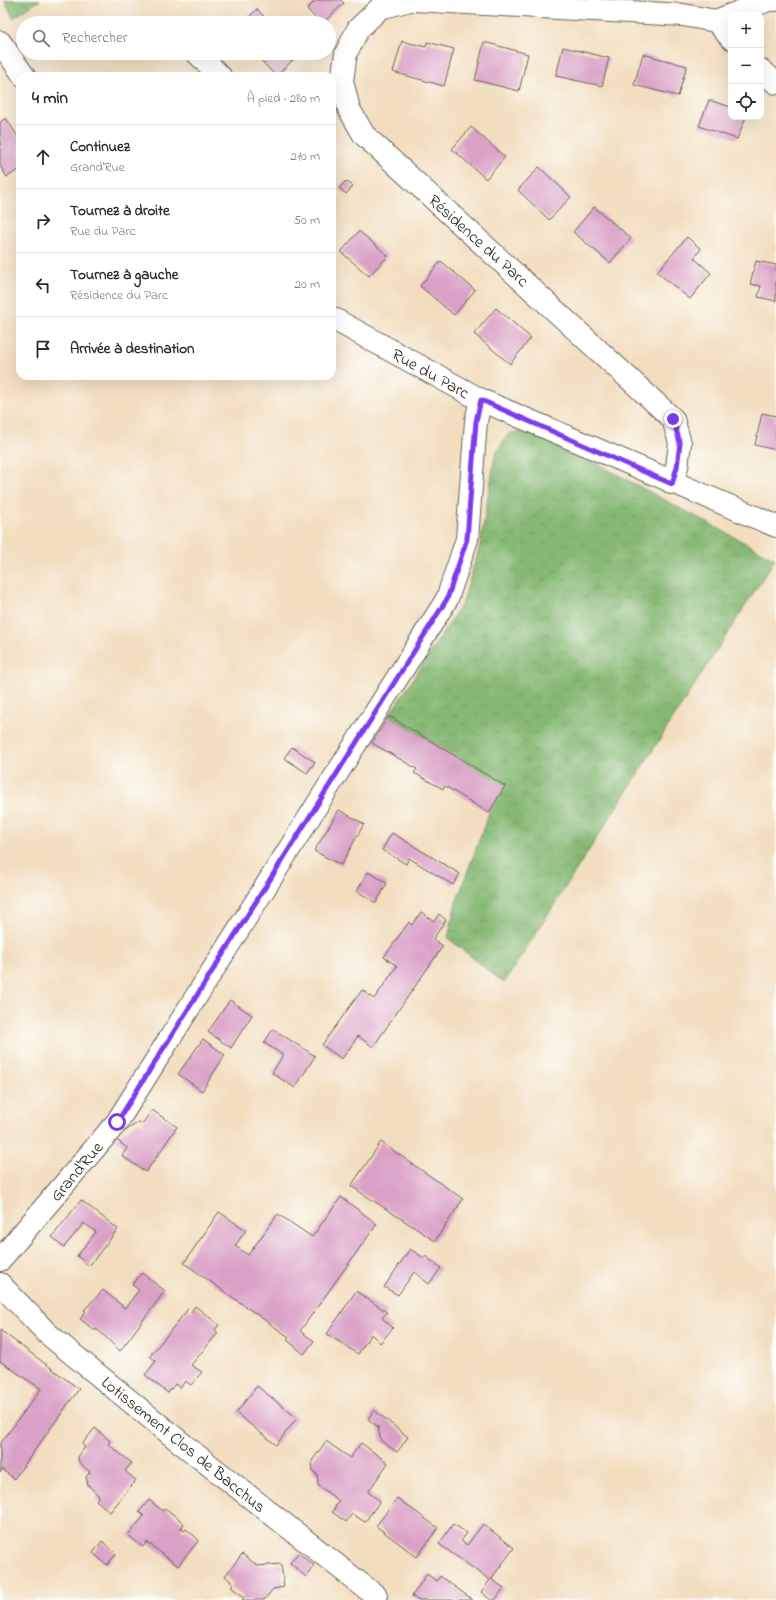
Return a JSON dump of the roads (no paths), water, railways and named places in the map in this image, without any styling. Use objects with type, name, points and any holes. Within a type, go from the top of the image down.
[{"type":"street","name":"Résidence du Parc","points":[[410,0],[380,8],[358,29],[346,53],[339,100],[349,109],[364,135],[673,419],[680,443],[677,467],[672,484]]},
{"type":"street","points":[[414,0],[726,17],[768,0],[776,0]]},
{"type":"street","points":[[0,42],[21,72]]},
{"type":"street","points":[[204,60],[216,72]]},
{"type":"street","points":[[764,73],[776,83]]},
{"type":"street","name":"Rue du Parc","points":[[336,320],[481,400],[672,484],[776,526]]},
{"type":"street","name":"Grand'Rue","points":[[0,1260],[117,1122],[447,599],[467,539],[476,421],[481,400]]},
{"type":"street","name":"Lotissement Clos de Bacchus","points":[[0,1284],[48,1334],[180,1442],[376,1596]]}]
